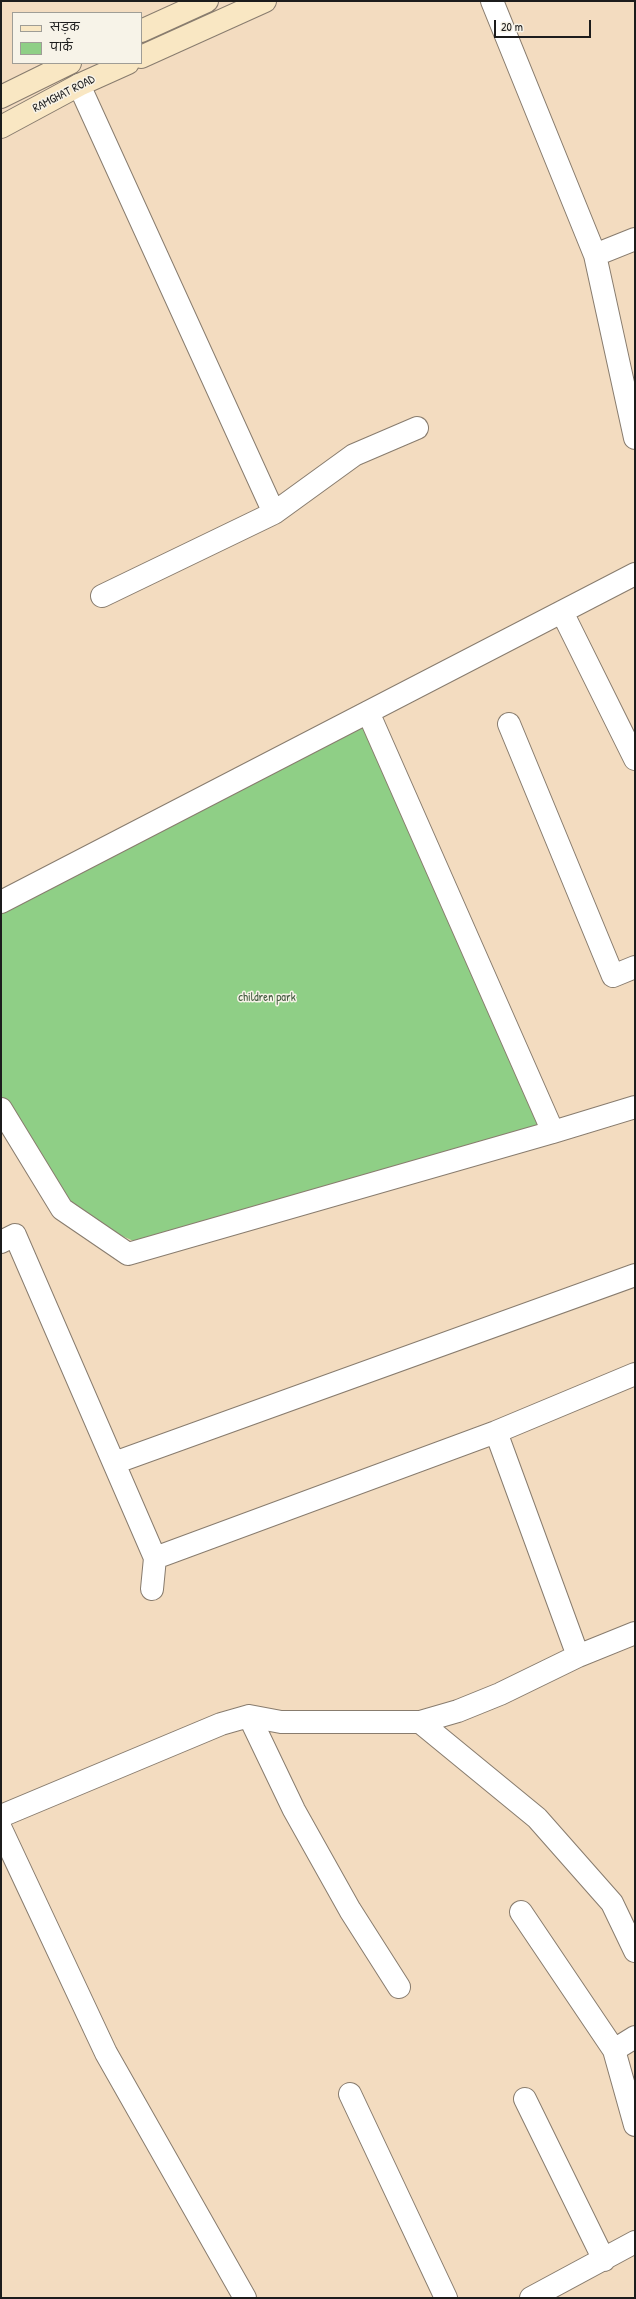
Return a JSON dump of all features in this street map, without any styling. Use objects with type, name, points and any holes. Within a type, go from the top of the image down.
[{"type":"main road","points":[[142,31],[207,1]]},
{"type":"main road","points":[[142,57],[266,1]]},
{"type":"main road","name":"RAMGHAT ROAD","points":[[1,97],[68,64]]},
{"type":"main road","name":"RAMGHAT ROAD","points":[[1,127],[79,85],[126,64]]},
{"type":"street","points":[[492,1],[595,255],[635,438]]},
{"type":"street","points":[[79,85],[274,513]]},
{"type":"street","points":[[595,255],[635,239]]},
{"type":"street","points":[[102,596],[274,513],[354,455],[417,428]]},
{"type":"street","points":[[1,902],[635,574]]},
{"type":"street","points":[[562,612],[635,759]]},
{"type":"street","points":[[368,712],[553,1132]]},
{"type":"street","points":[[509,724],[613,976],[635,966]]},
{"type":"street","points":[[1,1108],[62,1209],[128,1254],[635,1107]]},
{"type":"street","points":[[1,1242],[15,1235],[155,1558],[152,1589]]},
{"type":"street","points":[[114,1463],[635,1275]]},
{"type":"street","points":[[155,1558],[496,1432],[635,1374]]},
{"type":"street","points":[[496,1432],[578,1656]]},
{"type":"street","points":[[1,1816],[221,1724],[249,1716],[281,1722],[420,1722],[458,1711],[500,1694],[578,1656],[635,1633]]},
{"type":"street","points":[[249,1716],[305,1830],[350,1910],[399,1987]]},
{"type":"street","points":[[420,1722],[536,1818],[612,1903],[635,1951]]},
{"type":"street","points":[[1,1829],[106,2053],[245,2298]]},
{"type":"street","points":[[521,1912],[614,2050],[635,2125]]},
{"type":"street","points":[[614,2050],[635,2037]]},
{"type":"street","points":[[350,2094],[446,2298]]},
{"type":"street","points":[[525,2099],[604,2260]]},
{"type":"street","points":[[532,2298],[635,2242]]},
{"type":"green space","name":"children park","points":[[368,712],[553,1132],[149,1248],[62,1209],[1,1109],[1,902]]}]
